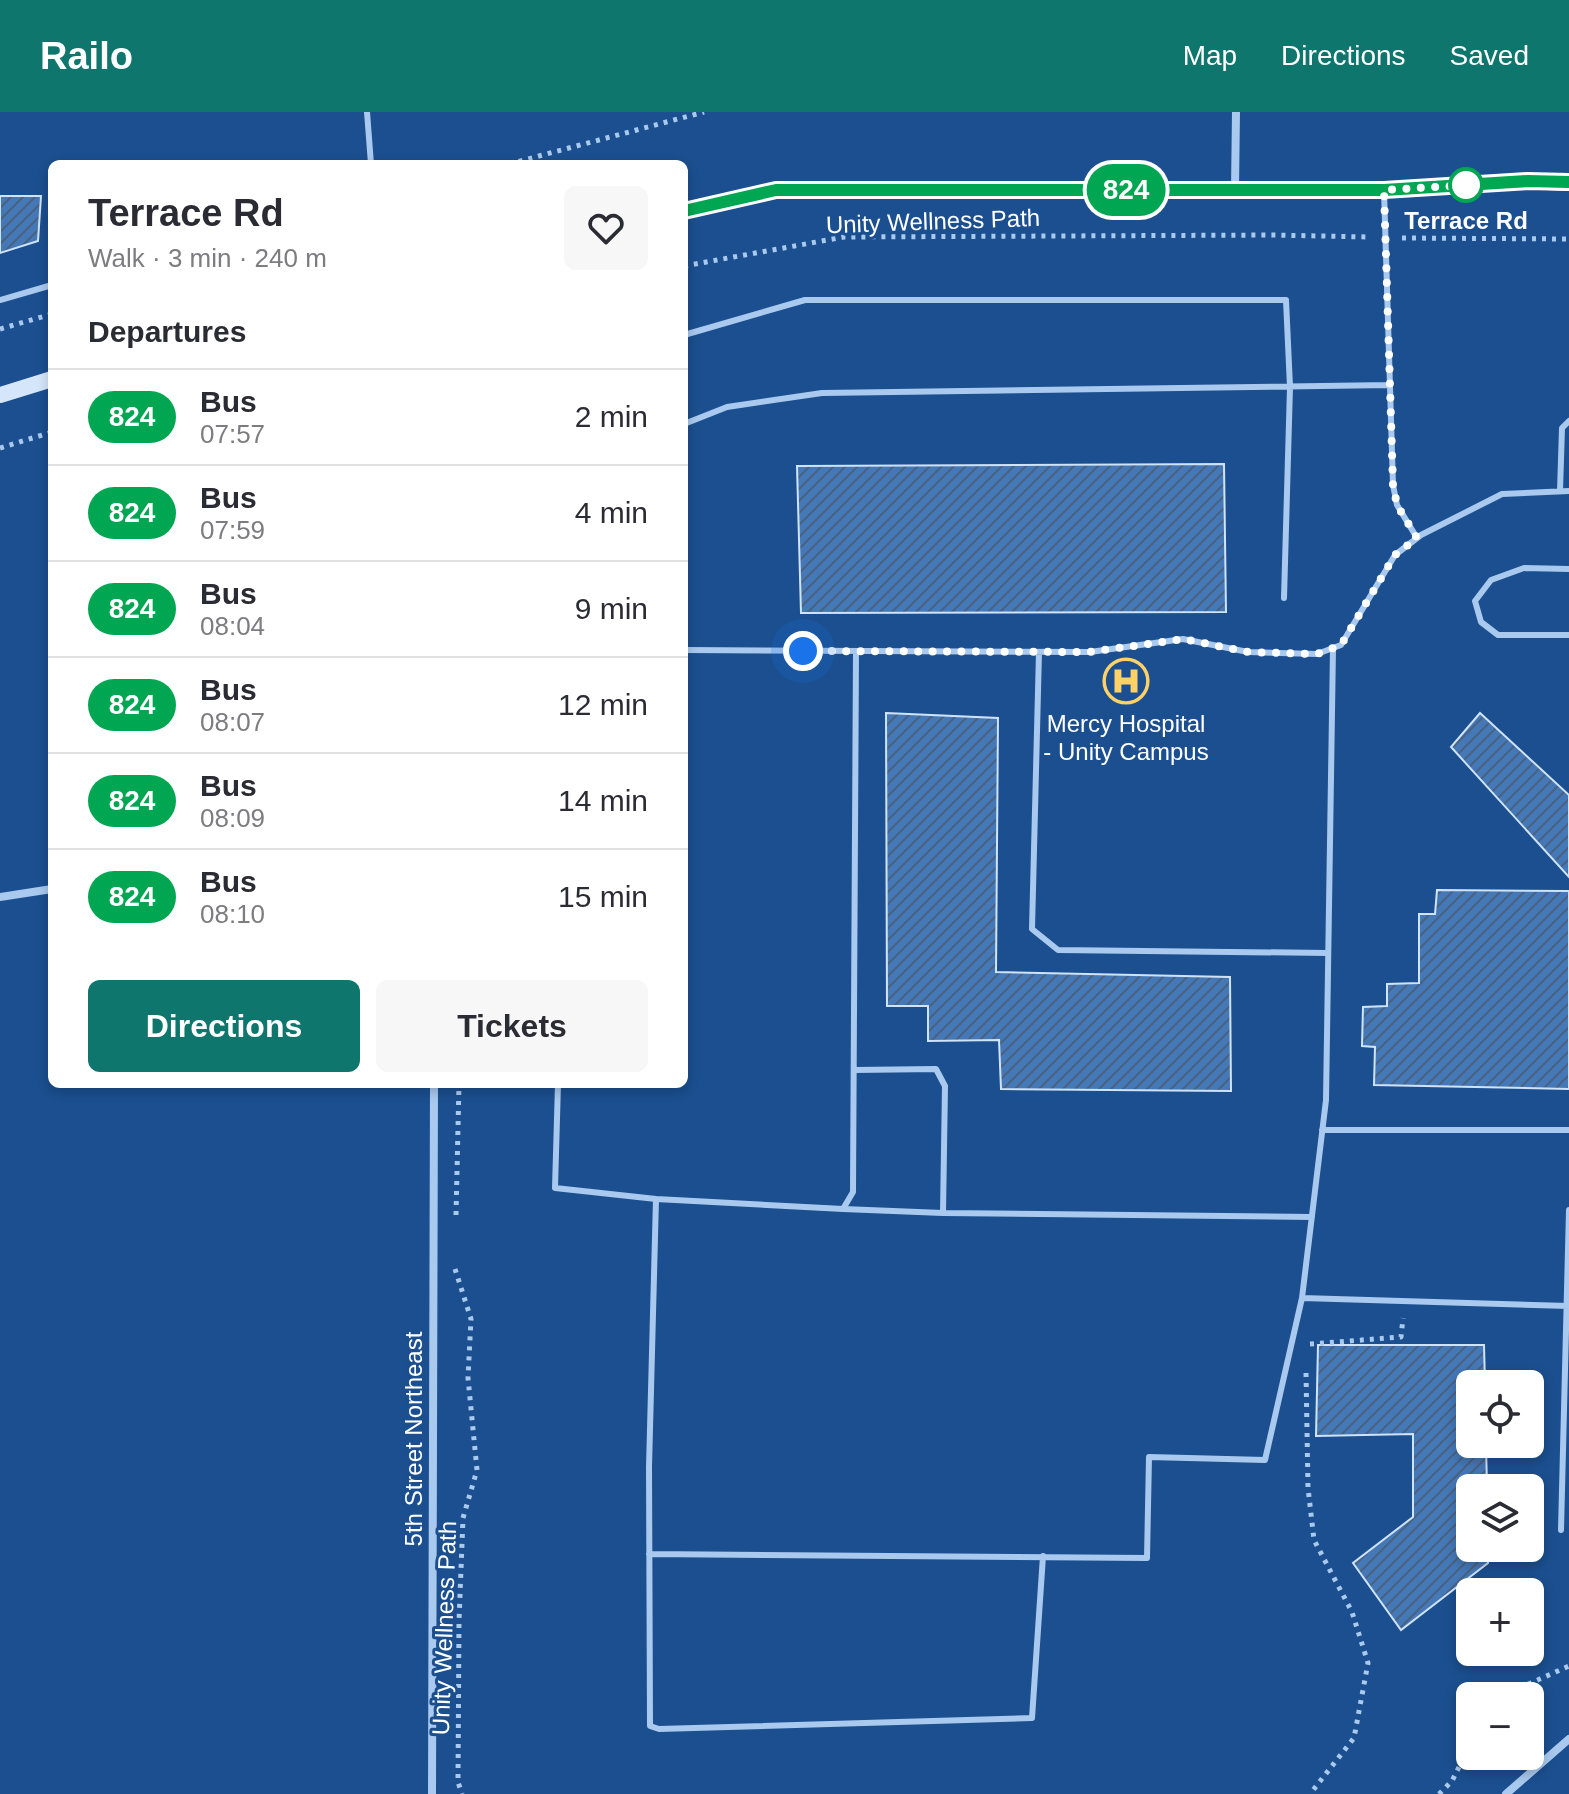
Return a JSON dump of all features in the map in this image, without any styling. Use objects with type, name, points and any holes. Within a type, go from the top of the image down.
[{"type":"street","points":[[1235,190],[1236,112]]},
{"type":"street","points":[[688,210],[776,190],[1384,190],[1528,181],[1569,183]]},
{"type":"street","points":[[0,395],[48,380]]},
{"type":"street","points":[[0,897],[48,890]]},
{"type":"street","name":"5th Street Northeast","points":[[432,1794],[434,1088]]},
{"type":"street","points":[[1506,1794],[1569,1739]]},
{"type":"lane","points":[[367,112],[371,160]]},
{"type":"lane","points":[[1384,190],[1393,485],[1397,505],[1417,538]]},
{"type":"lane","points":[[0,300],[48,286]]},
{"type":"lane","points":[[688,334],[805,300],[1286,300],[1290,387],[1284,598]]},
{"type":"lane","points":[[688,422],[727,407],[822,393],[1390,385]]},
{"type":"lane","points":[[1560,491],[1562,428],[1569,421]]},
{"type":"lane","points":[[688,650],[1090,652],[1183,639],[1248,652],[1317,654],[1341,645],[1395,555],[1417,538],[1502,494],[1569,491]]},
{"type":"lane","points":[[1569,569],[1524,568],[1491,580],[1475,601],[1481,622],[1498,635],[1569,635]]},
{"type":"lane","points":[[649,1554],[1147,1558],[1149,1457],[1265,1460],[1302,1298],[1326,1100],[1333,648]]},
{"type":"lane","points":[[843,1209],[853,1192],[856,651]]},
{"type":"lane","points":[[1039,652],[1032,929],[1058,950],[1328,953]]},
{"type":"lane","points":[[854,1070],[936,1069],[945,1086],[943,1213]]},
{"type":"lane","points":[[558,1088],[555,1188],[656,1199],[943,1213],[1312,1217]]},
{"type":"lane","points":[[1322,1130],[1569,1130]]},
{"type":"lane","points":[[656,1199],[649,1467],[650,1726],[659,1729],[1032,1718],[1043,1556]]},
{"type":"lane","points":[[1561,1530],[1567,1395],[1569,1210]]},
{"type":"lane","points":[[1302,1298],[1568,1306]]},
{"type":"path","points":[[524,160],[704,112]]},
{"type":"path","name":"Unity Wellness Path","points":[[688,265],[844,237],[1273,235],[1569,239]]},
{"type":"path","points":[[0,329],[48,315]]},
{"type":"path","points":[[0,448],[48,433]]},
{"type":"path","points":[[456,1228],[459,1088]]},
{"type":"path","name":"Unity Wellness Path","points":[[456,1257],[455,1272],[471,1319],[468,1378],[477,1470],[463,1518],[458,1768],[462,1794]]},
{"type":"path","points":[[1305,1344],[1401,1337],[1406,1301]]},
{"type":"path","points":[[1305,1359],[1308,1488],[1314,1540],[1352,1612],[1368,1663],[1354,1738],[1310,1794]]},
{"type":"path","points":[[1533,1682],[1569,1666]]},
{"type":"path","points":[[1439,1794],[1458,1770]]},
{"type":"building","points":[[0,196],[41,196],[38,241],[0,253]]},
{"type":"building","points":[[1224,464],[1226,612],[801,613],[797,466]]},
{"type":"building","points":[[886,713],[998,718],[996,972],[1230,977],[1231,1091],[1001,1089],[999,1040],[928,1041],[928,1006],[887,1006]]},
{"type":"building","points":[[1480,713],[1569,795],[1569,877],[1451,747]]},
{"type":"building","points":[[1437,890],[1569,891],[1569,1089],[1374,1085],[1375,1047],[1362,1046],[1363,1007],[1387,1006],[1387,984],[1419,983],[1419,914],[1435,914]]},
{"type":"building","points":[[1318,1345],[1484,1345],[1485,1370],[1456,1370],[1456,1458],[1486,1458],[1487,1474],[1456,1474],[1456,1562],[1488,1563],[1469,1578],[1456,1578],[1456,1588],[1401,1630],[1353,1563],[1413,1517],[1413,1434],[1316,1436]]},
{"type":"bus line","name":"824","points":[[688,210],[776,190],[1384,190],[1528,181],[1569,182]]},
{"type":"place","name":"Terrace Rd","points":[[1466,185]]},
{"type":"place","name":"Mercy Hospital - Unity Campus","points":[[1126,681]]},
{"type":"route","points":[[803,651],[1090,652],[1183,639],[1248,652],[1317,654],[1341,645],[1395,555],[1417,538],[1397,505],[1393,485],[1384,190],[1470,185],[1466,185]]}]
